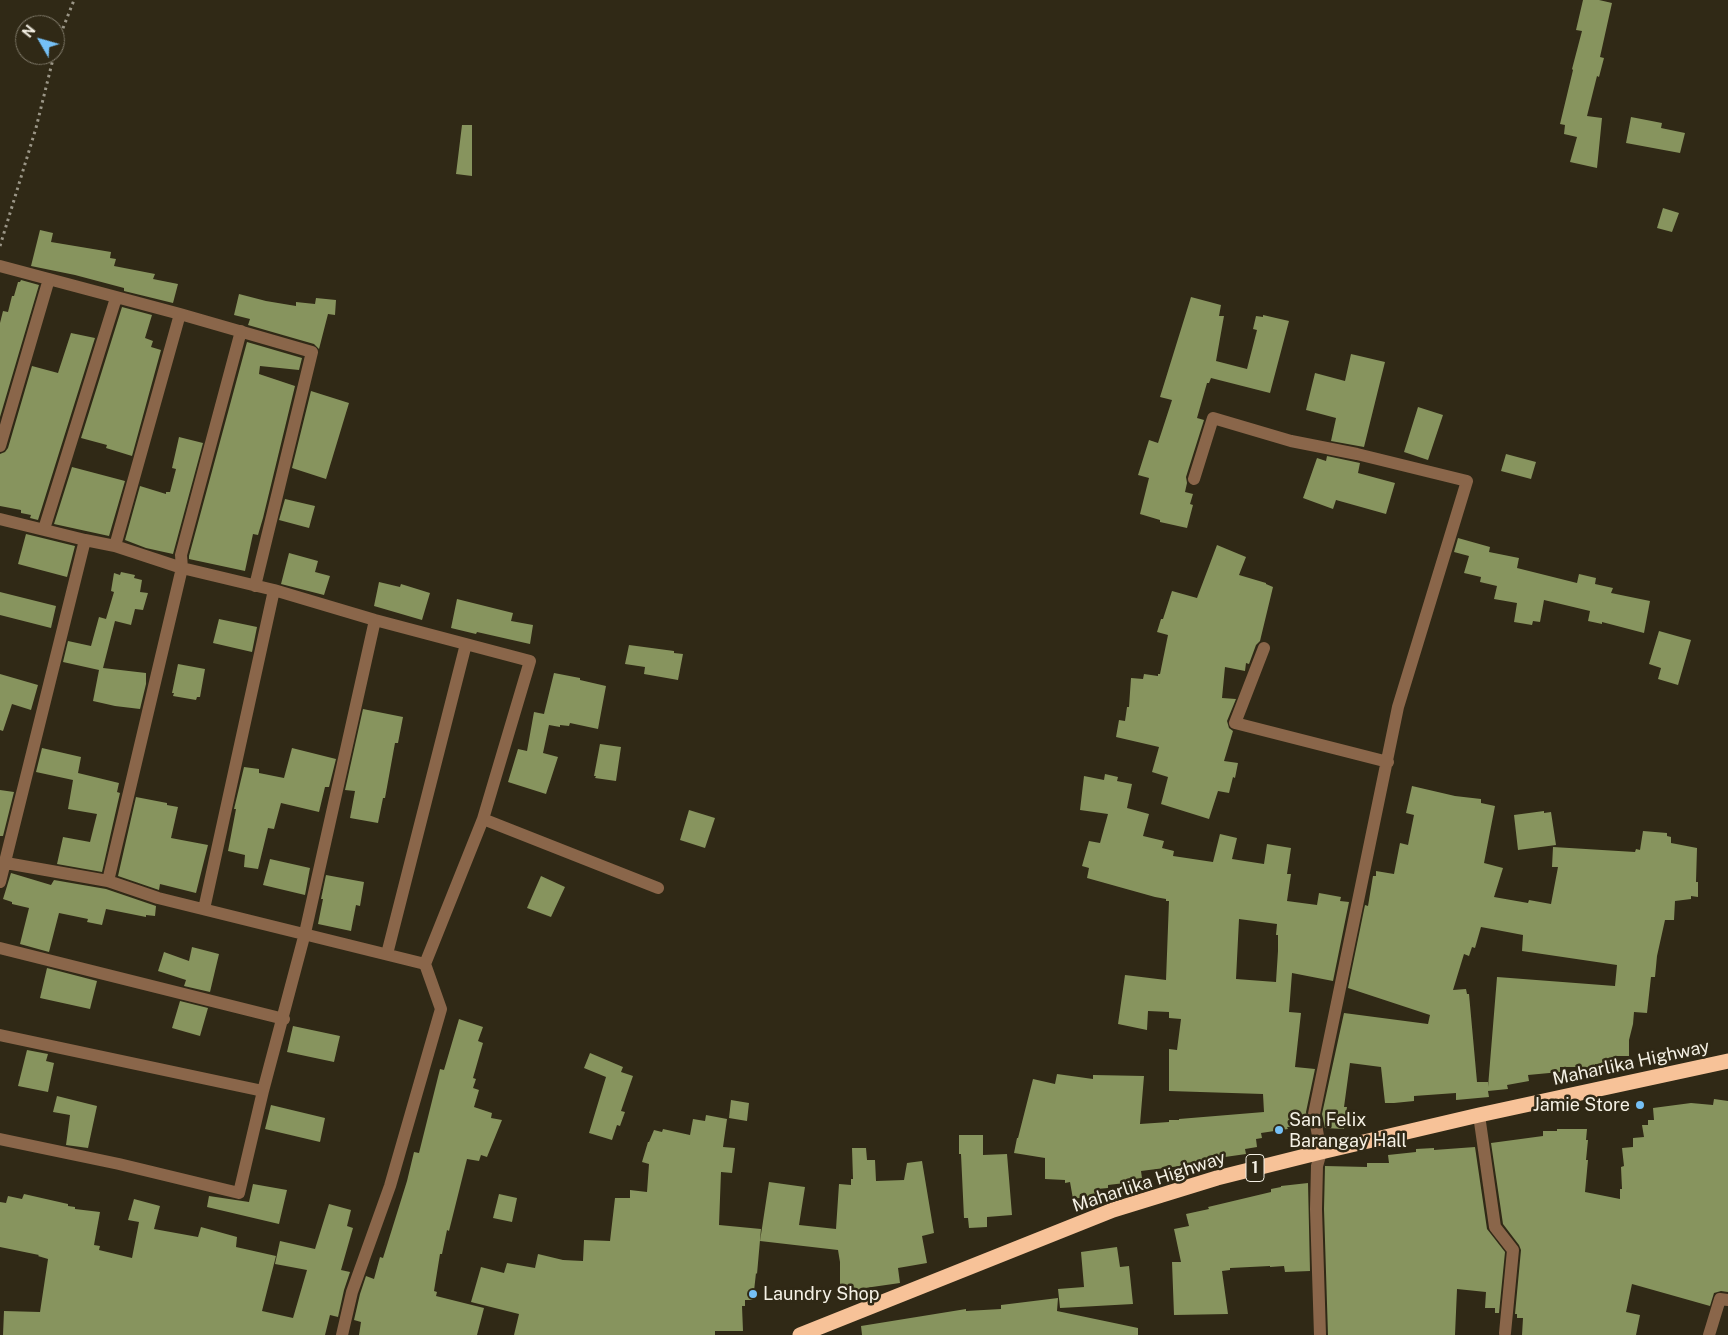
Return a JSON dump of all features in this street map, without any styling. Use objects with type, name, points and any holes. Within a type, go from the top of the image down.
[{"type":"highway","name":"Maharlika Highway","points":[[800,1335],[1113,1210],[1217,1178],[1479,1115],[1728,1061]]},
{"type":"street","points":[[0,266],[180,314],[312,352],[255,586]]},
{"type":"street","points":[[0,446],[49,278]]},
{"type":"street","points":[[44,529],[116,298]]},
{"type":"street","points":[[115,546],[180,314]]},
{"type":"street","points":[[108,882],[182,568],[181,555],[241,331]]},
{"type":"street","points":[[1194,479],[1213,418],[1292,441],[1357,454],[1467,481],[1398,707],[1314,1114],[1321,1152],[1317,1166],[1316,1209],[1320,1335]]},
{"type":"street","points":[[0,518],[115,546],[182,568],[274,590],[375,620],[530,661],[483,819],[425,964],[441,1009],[390,1186],[352,1292],[342,1335]]},
{"type":"street","points":[[0,882],[85,540]]},
{"type":"street","points":[[204,909],[274,590]]},
{"type":"street","points":[[0,1139],[120,1164],[239,1193],[305,933],[375,620]]},
{"type":"street","points":[[387,954],[466,644]]},
{"type":"street","points":[[1264,648],[1235,723],[1388,762]]},
{"type":"street","points":[[483,819],[658,888]]},
{"type":"street","points":[[6,863],[108,882],[158,898],[425,964]]},
{"type":"street","points":[[0,948],[284,1019]]},
{"type":"street","points":[[0,1035],[264,1092]]},
{"type":"street","points":[[1479,1115],[1495,1228],[1513,1250],[1505,1333]]},
{"type":"street","points":[[1709,1335],[1720,1299],[1728,1300]]},
{"type":"path","points":[[65,26],[74,0]]},
{"type":"path","points":[[0,246],[36,128],[52,65]]},
{"type":"building","points":[[1583,0],[1599,0],[1612,3],[1600,57],[1604,58],[1599,77],[1597,76],[1587,116],[1602,118],[1597,168],[1570,162],[1577,137],[1564,134],[1565,125],[1560,124],[1582,31],[1576,30]]},
{"type":"building","points":[[1631,117],[1662,123],[1661,128],[1685,133],[1680,153],[1626,143]]},
{"type":"building","points":[[462,125],[472,125],[472,176],[456,174]]},
{"type":"building","points":[[1663,208],[1679,213],[1672,232],[1657,228]]},
{"type":"building","points":[[40,230],[53,233],[51,242],[111,252],[110,258],[116,259],[114,266],[155,274],[153,279],[178,284],[173,303],[124,291],[124,288],[75,275],[31,266]]},
{"type":"building","points":[[21,280],[39,285],[0,417],[0,323],[3,311],[8,312],[12,296],[14,296],[18,282]]},
{"type":"building","points":[[239,294],[296,306],[296,302],[315,304],[316,298],[336,300],[335,315],[328,314],[319,349],[314,344],[248,325],[250,319],[234,315]]},
{"type":"building","points":[[1191,297],[1221,305],[1219,316],[1224,316],[1216,361],[1247,369],[1257,330],[1253,329],[1256,316],[1263,317],[1263,315],[1289,321],[1270,393],[1211,378],[1209,383],[1207,383],[1197,418],[1204,420],[1186,477],[1185,492],[1193,494],[1190,504],[1193,505],[1187,528],[1160,522],[1160,520],[1140,514],[1149,478],[1138,475],[1149,440],[1158,443],[1172,400],[1160,397]]},
{"type":"building","points":[[122,307],[152,315],[145,338],[153,341],[151,347],[161,350],[132,456],[106,448],[107,445],[81,438]]},
{"type":"building","points":[[71,333],[95,338],[38,520],[30,518],[31,515],[21,513],[21,510],[0,506],[0,454],[8,448],[32,366],[58,373]]},
{"type":"building","points":[[247,342],[302,358],[299,370],[260,366],[259,374],[295,386],[263,518],[258,535],[253,534],[245,571],[189,559],[189,556]]},
{"type":"building","points":[[1351,354],[1385,362],[1364,447],[1331,441],[1336,418],[1306,410],[1315,373],[1345,381]]},
{"type":"building","points":[[311,391],[349,403],[326,479],[292,468]]},
{"type":"building","points":[[1418,407],[1443,415],[1428,460],[1404,452]]},
{"type":"building","points":[[179,437],[203,443],[173,554],[146,548],[125,540],[140,486],[166,494],[166,492],[170,492],[176,469],[172,468]]},
{"type":"building","points":[[1506,454],[1536,462],[1531,479],[1501,471]]},
{"type":"building","points":[[1327,456],[1360,463],[1358,473],[1395,483],[1386,514],[1336,500],[1333,509],[1303,498],[1317,458],[1326,461]]},
{"type":"building","points":[[72,467],[125,481],[109,536],[54,524]]},
{"type":"building","points":[[285,499],[315,506],[309,528],[279,520]]},
{"type":"building","points":[[26,534],[75,546],[67,577],[18,564]]},
{"type":"building","points":[[1458,538],[1490,547],[1489,552],[1519,558],[1517,568],[1577,583],[1579,574],[1596,578],[1595,584],[1613,588],[1611,593],[1650,601],[1644,633],[1602,622],[1602,624],[1588,621],[1590,611],[1544,600],[1540,622],[1533,621],[1532,625],[1514,622],[1517,603],[1494,599],[1497,586],[1480,582],[1481,577],[1464,573],[1469,556],[1454,552]]},
{"type":"building","points":[[1217,545],[1246,557],[1239,575],[1273,587],[1260,641],[1256,645],[1249,664],[1246,663],[1245,671],[1225,667],[1222,698],[1236,699],[1227,721],[1229,728],[1233,731],[1224,761],[1238,763],[1229,793],[1218,791],[1209,819],[1161,804],[1168,777],[1152,772],[1159,747],[1116,737],[1119,720],[1125,721],[1127,707],[1129,707],[1131,678],[1143,679],[1144,674],[1158,676],[1160,674],[1168,635],[1157,632],[1172,591],[1197,598]]},
{"type":"building","points":[[289,553],[318,561],[315,572],[330,576],[324,595],[281,584]]},
{"type":"building","points":[[121,572],[135,575],[134,578],[142,580],[140,592],[148,593],[143,610],[135,609],[131,625],[115,621],[103,668],[146,673],[146,684],[140,709],[93,701],[99,670],[63,662],[68,641],[91,646],[99,617],[106,619],[114,592],[111,591],[114,573],[120,575]]},
{"type":"building","points":[[379,582],[400,587],[401,584],[430,593],[422,620],[374,606]]},
{"type":"building","points":[[0,592],[56,606],[51,628],[0,615]]},
{"type":"building","points":[[457,599],[513,613],[511,621],[533,625],[530,644],[451,628]]},
{"type":"building","points":[[219,619],[257,627],[252,652],[213,643]]},
{"type":"building","points":[[1659,631],[1691,640],[1678,685],[1658,679],[1661,668],[1649,664]]},
{"type":"building","points":[[629,645],[683,654],[678,680],[644,674],[645,667],[625,664]]},
{"type":"building","points":[[178,664],[205,669],[200,697],[197,697],[196,700],[173,696]]},
{"type":"building","points":[[554,673],[606,686],[598,729],[570,723],[569,726],[560,725],[560,727],[549,725],[543,753],[558,757],[546,794],[508,782],[518,749],[527,751],[534,712],[544,714]]},
{"type":"building","points":[[0,674],[38,685],[31,710],[12,704],[3,731],[0,730]]},
{"type":"building","points":[[363,709],[403,717],[398,743],[395,743],[385,798],[383,798],[378,823],[350,818],[355,791],[345,790]]},
{"type":"building","points":[[600,744],[621,747],[616,781],[595,778],[596,776],[594,776]]},
{"type":"building","points":[[42,748],[81,757],[78,773],[119,783],[117,792],[120,793],[102,872],[57,864],[63,837],[90,842],[97,814],[68,809],[73,780],[36,772]]},
{"type":"building","points":[[292,748],[336,759],[329,787],[325,787],[319,812],[281,803],[274,829],[268,828],[258,869],[244,867],[245,855],[228,851],[236,809],[234,809],[244,767],[259,769],[259,773],[284,778]]},
{"type":"building","points":[[1105,774],[1118,777],[1117,781],[1132,784],[1127,808],[1149,814],[1143,836],[1164,841],[1162,848],[1174,851],[1173,856],[1213,862],[1220,834],[1237,838],[1232,859],[1264,864],[1267,844],[1291,848],[1287,874],[1291,874],[1287,901],[1317,905],[1319,893],[1341,897],[1340,901],[1349,902],[1333,981],[1292,973],[1289,1012],[1301,1013],[1295,1067],[1315,1069],[1306,1112],[1308,1126],[1287,1127],[1288,1129],[1261,1133],[1262,1138],[1256,1139],[1257,1147],[1245,1149],[1246,1154],[1211,1159],[1212,1162],[1141,1171],[1142,1178],[1125,1180],[1125,1183],[1108,1185],[1108,1188],[1097,1189],[1098,1195],[1073,1199],[1070,1182],[1065,1183],[1065,1180],[1045,1179],[1045,1158],[1014,1153],[1033,1079],[1055,1084],[1057,1074],[1093,1079],[1093,1075],[1144,1076],[1140,1124],[1264,1112],[1263,1094],[1169,1091],[1169,1049],[1177,1050],[1181,1019],[1169,1018],[1169,1012],[1148,1011],[1147,1030],[1118,1024],[1125,975],[1166,980],[1169,901],[1087,878],[1089,868],[1082,866],[1089,841],[1100,843],[1108,814],[1080,810],[1084,776],[1104,780]],"holes":[[[1239,919],[1277,924],[1276,982],[1236,979]]]},
{"type":"building","points":[[1412,786],[1455,796],[1481,799],[1481,803],[1495,806],[1484,863],[1503,868],[1494,897],[1528,903],[1529,900],[1551,904],[1558,867],[1552,867],[1553,847],[1635,852],[1636,849],[1640,850],[1643,831],[1667,833],[1667,836],[1671,837],[1671,843],[1697,848],[1696,882],[1698,882],[1698,897],[1691,896],[1691,899],[1675,901],[1674,920],[1665,920],[1657,956],[1655,977],[1651,977],[1647,1013],[1634,1012],[1629,1040],[1629,1056],[1616,1056],[1616,1059],[1608,1060],[1607,1065],[1595,1064],[1594,1068],[1560,1067],[1560,1072],[1528,1075],[1529,1081],[1507,1085],[1508,1089],[1488,1091],[1489,1097],[1456,1100],[1456,1093],[1414,1096],[1414,1101],[1394,1103],[1385,1103],[1381,1067],[1350,1063],[1344,1107],[1347,1107],[1344,1129],[1325,1128],[1322,1114],[1344,1013],[1428,1024],[1430,1015],[1348,988],[1365,905],[1368,906],[1373,876],[1376,876],[1376,871],[1394,874],[1400,843],[1408,845],[1414,815],[1406,813]],"holes":[[[1481,927],[1523,935],[1522,951],[1617,965],[1615,986],[1497,977],[1488,1087],[1488,1082],[1477,1082],[1469,994],[1467,994],[1466,989],[1453,990],[1464,954],[1469,956],[1472,947],[1475,948]]]},
{"type":"building","points":[[0,790],[14,792],[3,836],[0,836]]},
{"type":"building","points":[[136,797],[178,807],[171,838],[208,845],[196,893],[160,884],[159,890],[118,876]]},
{"type":"building","points":[[689,810],[715,818],[705,848],[680,840]]},
{"type":"building","points":[[1544,811],[1544,813],[1551,812],[1556,845],[1518,850],[1514,815]]},
{"type":"building","points":[[270,859],[310,868],[305,895],[263,885]]},
{"type":"building","points":[[11,873],[51,885],[54,880],[106,889],[156,906],[155,916],[146,915],[146,917],[106,909],[102,925],[87,922],[88,919],[59,913],[49,952],[20,944],[29,908],[12,904],[12,902],[3,899]]},
{"type":"building","points":[[326,875],[364,882],[360,906],[356,905],[351,931],[318,924]]},
{"type":"building","points":[[541,876],[565,887],[551,917],[527,908]]},
{"type":"building","points":[[192,947],[219,954],[210,992],[184,986],[186,980],[158,971],[164,952],[189,961]]},
{"type":"building","points":[[47,968],[97,981],[90,1009],[40,998]]},
{"type":"building","points":[[180,1001],[208,1008],[200,1036],[172,1028]]},
{"type":"building","points":[[459,1019],[483,1027],[478,1041],[483,1043],[473,1078],[476,1079],[473,1088],[479,1090],[474,1107],[492,1113],[491,1118],[502,1120],[487,1157],[481,1155],[479,1161],[467,1159],[449,1231],[447,1230],[442,1254],[440,1254],[434,1291],[437,1292],[436,1296],[484,1308],[477,1335],[359,1335],[361,1322],[354,1320],[360,1294],[366,1276],[374,1279],[380,1257],[383,1258],[414,1152],[419,1153],[440,1069],[444,1070]]},
{"type":"building","points":[[293,1026],[340,1036],[334,1062],[287,1052]]},
{"type":"building","points":[[27,1050],[48,1054],[46,1061],[54,1063],[48,1092],[18,1086]]},
{"type":"building","points":[[590,1053],[623,1067],[621,1072],[633,1076],[621,1111],[625,1112],[620,1126],[617,1125],[612,1140],[589,1133],[606,1077],[584,1068]]},
{"type":"building","points":[[57,1096],[97,1106],[88,1148],[66,1145],[70,1115],[53,1112]]},
{"type":"building","points":[[1714,1099],[1728,1101],[1728,1292],[1714,1293],[1710,1306],[1632,1284],[1626,1312],[1640,1315],[1636,1335],[1522,1335],[1523,1318],[1517,1318],[1517,1314],[1515,1314],[1521,1250],[1503,1224],[1491,1143],[1543,1136],[1543,1131],[1587,1129],[1586,1160],[1588,1160],[1585,1192],[1620,1199],[1620,1189],[1622,1189],[1621,1167],[1624,1166],[1622,1148],[1633,1147],[1633,1138],[1644,1137],[1642,1125],[1648,1125],[1648,1120],[1654,1120],[1653,1108],[1691,1103],[1713,1105]]},
{"type":"building","points":[[731,1100],[749,1103],[747,1121],[729,1118]]},
{"type":"building","points":[[271,1105],[325,1118],[320,1142],[265,1129]]},
{"type":"building","points":[[706,1115],[727,1119],[723,1147],[735,1148],[732,1173],[721,1172],[719,1225],[761,1229],[753,1300],[745,1300],[745,1306],[742,1306],[743,1331],[715,1331],[715,1335],[514,1335],[519,1314],[471,1302],[481,1267],[504,1273],[507,1263],[535,1268],[538,1254],[563,1260],[583,1261],[584,1240],[610,1241],[615,1198],[630,1198],[630,1190],[647,1192],[649,1164],[642,1162],[654,1130],[662,1132],[663,1129],[690,1135],[693,1119],[705,1121]]},
{"type":"building","points":[[959,1135],[983,1135],[983,1155],[1007,1154],[1012,1215],[987,1217],[987,1227],[969,1228],[968,1218],[964,1218]]},
{"type":"building","points":[[1475,1147],[1487,1229],[1505,1252],[1499,1313],[1495,1313],[1495,1308],[1485,1308],[1486,1292],[1457,1289],[1455,1335],[1328,1335],[1324,1209],[1325,1166],[1367,1167],[1367,1163],[1389,1163],[1388,1155],[1416,1152],[1416,1149],[1434,1148],[1434,1150]]},
{"type":"building","points":[[852,1148],[866,1148],[867,1160],[875,1160],[876,1181],[904,1180],[907,1163],[922,1161],[934,1233],[922,1236],[927,1263],[898,1268],[900,1283],[865,1288],[865,1291],[840,1291],[838,1250],[760,1241],[769,1182],[805,1187],[799,1225],[836,1229],[839,1184],[851,1185],[851,1179],[853,1179]]},
{"type":"building","points":[[1308,1183],[1310,1271],[1285,1272],[1284,1266],[1230,1268],[1230,1270],[1222,1271],[1228,1314],[1174,1315],[1172,1262],[1181,1262],[1174,1229],[1189,1226],[1186,1214],[1271,1192],[1271,1189],[1281,1186]]},
{"type":"building","points":[[253,1184],[287,1190],[279,1224],[207,1207],[209,1196],[249,1202]]},
{"type":"building","points":[[24,1194],[68,1204],[68,1206],[75,1207],[75,1209],[100,1212],[94,1245],[100,1246],[99,1250],[132,1258],[139,1222],[128,1220],[134,1199],[160,1206],[154,1229],[198,1237],[201,1227],[237,1237],[236,1247],[276,1256],[262,1311],[293,1318],[307,1270],[275,1264],[280,1241],[315,1249],[329,1204],[351,1210],[347,1226],[353,1228],[341,1270],[350,1272],[338,1317],[330,1315],[325,1335],[3,1335],[4,1311],[40,1312],[48,1259],[39,1255],[0,1247],[0,1202],[6,1203],[8,1196],[22,1199]]},
{"type":"building","points":[[499,1194],[517,1198],[512,1222],[493,1218]]},
{"type":"building","points":[[1117,1247],[1120,1267],[1129,1266],[1133,1304],[1060,1308],[1058,1289],[1084,1287],[1081,1252]]},
{"type":"building","points":[[1058,1298],[1057,1311],[1138,1328],[1138,1335],[862,1335],[861,1326],[966,1309],[966,1311],[1001,1309],[1001,1305]]},
{"type":"place","name":"Jamie Store","points":[[1640,1105]]},
{"type":"place","name":"San Felix Barangay Hall","points":[[1279,1130]]},
{"type":"place","name":"Laundry Shop","points":[[753,1294]]}]
